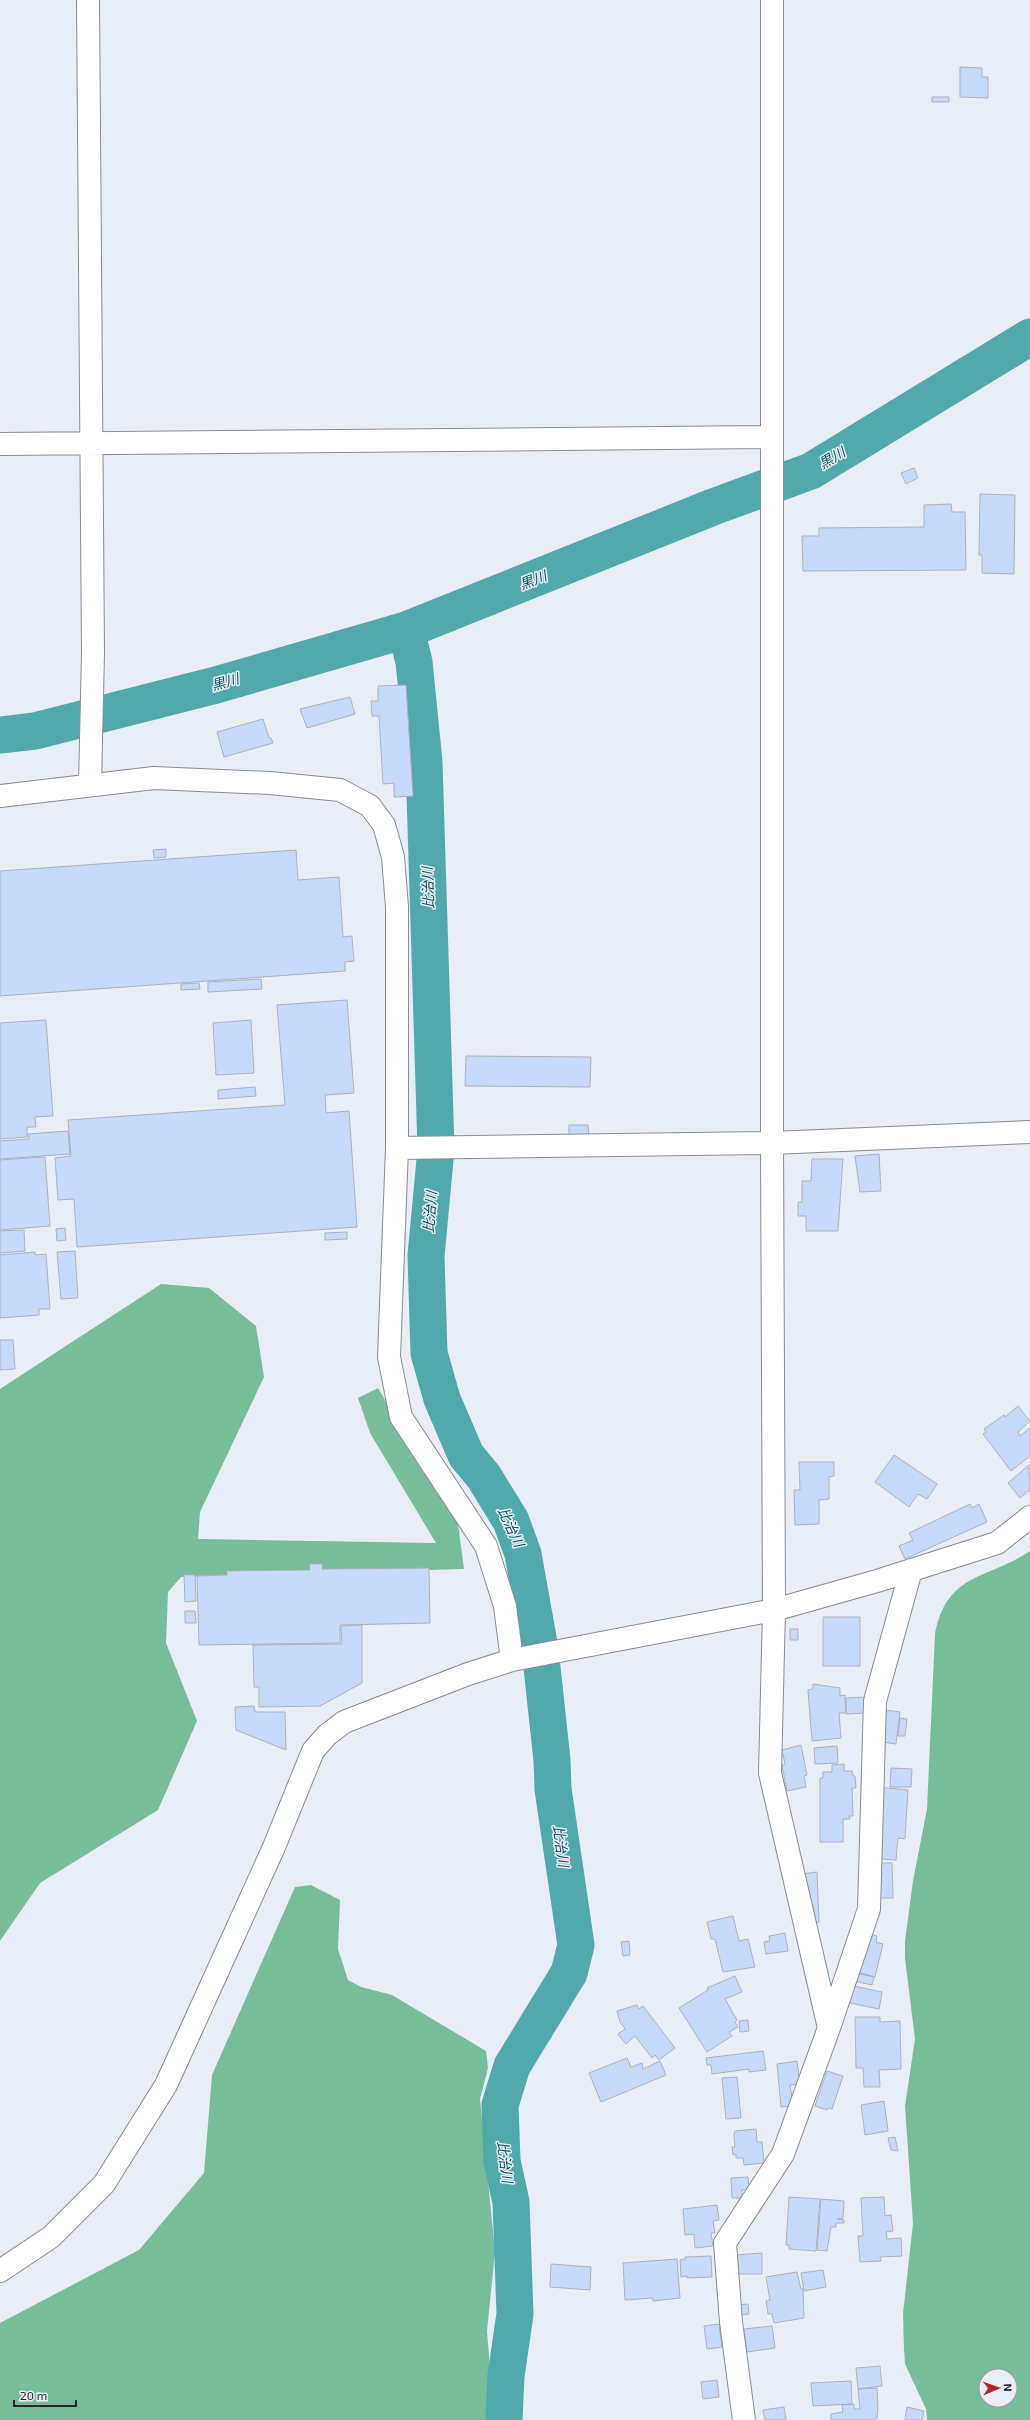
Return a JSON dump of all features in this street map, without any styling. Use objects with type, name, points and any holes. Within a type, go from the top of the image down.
[{"type":"street","points":[[88,0],[92,653],[90,777]]},
{"type":"street","points":[[772,0],[772,1143],[774,1610],[770,1773],[829,2028]]},
{"type":"street","points":[[0,444],[91,445],[772,437]]},
{"type":"street","points":[[0,796],[90,777],[270,783],[340,790],[370,806],[384,825],[393,857],[397,907],[397,1148],[389,1357],[401,1417],[486,1546],[505,1606],[512,1660]]},
{"type":"street","points":[[397,1148],[772,1143],[1030,1132]]},
{"type":"street","points":[[0,2270],[51,2237],[104,2184],[166,2085],[274,1847],[313,1751],[327,1735],[344,1722],[468,1674],[512,1660],[774,1610],[911,1570],[997,1543],[1030,1517]]},
{"type":"street","points":[[744,2420],[731,2322],[725,2244],[783,2154],[829,2028],[869,1908],[875,1701],[911,1570]]},
{"type":"green space","points":[[161,1284],[209,1288],[256,1326],[264,1377],[200,1512],[198,1539],[436,1543],[370,1433],[358,1398],[378,1388],[458,1524],[464,1569],[181,1577],[168,1592],[166,1643],[197,1721],[158,1810],[40,1883],[0,1941],[0,1389]]},
{"type":"green space","points":[[1030,1551],[1030,2420],[927,2420],[926,2409],[905,2364],[904,2349],[903,2314],[913,2223],[905,2106],[915,2039],[905,1958],[905,1941],[913,1881],[927,1809],[935,1634],[941,1614],[949,1599],[959,1588]]},
{"type":"green space","points":[[311,1885],[340,1900],[338,1949],[348,1980],[361,1987],[392,1995],[486,2051],[488,2068],[480,2099],[495,2252],[487,2331],[494,2420],[0,2420],[0,2323],[139,2250],[204,2173],[212,2075],[295,1887]]},
{"type":"building","points":[[960,67],[982,68],[982,77],[988,77],[988,98],[960,97]]},
{"type":"building","points":[[932,97],[949,97],[949,102],[932,102]]},
{"type":"building","points":[[914,468],[918,478],[906,484],[901,473]]},
{"type":"building","points":[[980,494],[1015,495],[1014,574],[982,573],[982,555],[979,555]]},
{"type":"building","points":[[951,504],[952,512],[965,512],[966,570],[803,571],[802,536],[819,536],[819,528],[924,527],[924,505]]},
{"type":"building","points":[[406,685],[413,796],[394,797],[394,783],[383,784],[379,716],[372,716],[371,701],[378,701],[378,686]]},
{"type":"building","points":[[350,697],[355,714],[307,728],[300,709]]},
{"type":"building","points":[[263,719],[269,738],[271,738],[273,743],[224,757],[217,732]]},
{"type":"building","points":[[166,849],[166,857],[154,858],[153,850]]},
{"type":"building","points":[[296,850],[298,880],[339,877],[343,937],[352,936],[354,961],[345,962],[345,971],[0,996],[0,871]]},
{"type":"building","points":[[261,979],[262,989],[208,992],[208,982]]},
{"type":"building","points":[[199,983],[200,989],[181,990],[181,984]]},
{"type":"building","points":[[347,1000],[354,1093],[325,1095],[326,1113],[349,1111],[357,1227],[77,1247],[74,1199],[58,1200],[55,1158],[71,1156],[68,1120],[285,1105],[277,1005]]},
{"type":"building","points":[[46,1020],[53,1116],[35,1117],[36,1127],[27,1127],[27,1137],[0,1139],[0,1023]]},
{"type":"building","points":[[251,1020],[254,1073],[216,1075],[213,1023]]},
{"type":"building","points":[[466,1056],[591,1057],[590,1087],[465,1086]]},
{"type":"building","points":[[255,1087],[256,1096],[218,1099],[218,1090]]},
{"type":"building","points":[[569,1125],[588,1125],[589,1134],[569,1135]]},
{"type":"building","points":[[68,1131],[70,1154],[0,1159],[0,1141],[29,1139],[28,1134]]},
{"type":"building","points":[[879,1154],[881,1191],[860,1192],[855,1156]]},
{"type":"building","points":[[45,1157],[50,1226],[0,1230],[0,1160]]},
{"type":"building","points":[[812,1159],[843,1159],[838,1231],[806,1231],[806,1216],[798,1216],[798,1202],[802,1202],[802,1181],[811,1181]]},
{"type":"building","points":[[65,1228],[66,1240],[57,1241],[56,1229]]},
{"type":"building","points":[[24,1230],[25,1251],[0,1253],[0,1231]]},
{"type":"building","points":[[347,1232],[347,1239],[325,1240],[325,1233]]},
{"type":"building","points":[[75,1251],[78,1298],[61,1299],[57,1252]]},
{"type":"building","points":[[35,1252],[35,1255],[46,1254],[50,1309],[39,1309],[39,1315],[0,1318],[0,1255]]},
{"type":"building","points":[[0,1340],[13,1340],[15,1369],[0,1370]]},
{"type":"building","points":[[1018,1406],[1030,1421],[1018,1432],[1020,1436],[1030,1428],[1030,1456],[1011,1471],[983,1434],[986,1432],[984,1429],[1004,1415],[1005,1417]]},
{"type":"building","points":[[894,1455],[937,1484],[927,1499],[918,1494],[909,1507],[875,1482]]},
{"type":"building","points":[[799,1462],[834,1462],[834,1476],[829,1477],[829,1499],[819,1500],[819,1524],[795,1525],[794,1490],[800,1490]]},
{"type":"building","points":[[1029,1465],[1030,1492],[1028,1491],[1020,1498],[1008,1483]]},
{"type":"building","points":[[970,1504],[972,1508],[979,1504],[987,1522],[905,1559],[899,1546],[913,1540],[909,1533]]},
{"type":"building","points":[[310,1564],[322,1564],[322,1569],[429,1568],[430,1623],[340,1625],[340,1643],[199,1645],[197,1576],[227,1575],[227,1571],[310,1570]]},
{"type":"building","points":[[184,1575],[195,1575],[196,1601],[185,1602]]},
{"type":"building","points":[[185,1611],[195,1611],[196,1623],[185,1623]]},
{"type":"building","points":[[823,1617],[860,1617],[860,1666],[823,1666]]},
{"type":"building","points":[[362,1625],[362,1683],[320,1706],[259,1707],[259,1687],[254,1687],[253,1645],[342,1644],[341,1626]]},
{"type":"building","points":[[790,1629],[798,1629],[798,1640],[790,1640]]},
{"type":"building","points":[[813,1684],[840,1688],[840,1696],[845,1695],[846,1713],[839,1713],[841,1738],[812,1741],[808,1690],[813,1689]]},
{"type":"building","points":[[866,1697],[866,1713],[846,1714],[846,1698]]},
{"type":"building","points":[[254,1706],[255,1712],[285,1712],[286,1750],[236,1730],[235,1707]]},
{"type":"building","points":[[885,1710],[900,1712],[896,1744],[882,1742]]},
{"type":"building","points":[[900,1718],[907,1719],[905,1736],[898,1736]]},
{"type":"building","points":[[801,1745],[807,1775],[804,1776],[806,1787],[787,1791],[782,1765],[785,1764],[782,1750]]},
{"type":"building","points":[[837,1746],[838,1763],[815,1764],[814,1748]]},
{"type":"building","points":[[844,1764],[844,1771],[852,1771],[853,1776],[855,1776],[856,1788],[852,1788],[853,1816],[849,1816],[850,1819],[843,1819],[843,1842],[820,1842],[820,1778],[823,1778],[823,1772],[832,1772],[832,1765]]},
{"type":"building","points":[[891,1768],[912,1769],[911,1787],[890,1787]]},
{"type":"building","points":[[878,1787],[908,1790],[905,1839],[898,1838],[896,1860],[880,1859]]},
{"type":"building","points":[[874,1863],[892,1863],[893,1898],[875,1898]]},
{"type":"building","points":[[817,1872],[819,1922],[811,1924],[801,1874]]},
{"type":"building","points":[[733,1916],[739,1941],[748,1939],[755,1967],[723,1972],[715,1939],[711,1939],[707,1922]]},
{"type":"building","points":[[785,1933],[788,1951],[766,1954],[764,1942],[770,1941],[769,1936]]},
{"type":"building","points":[[866,1933],[877,1936],[876,1942],[883,1944],[875,1977],[856,1972]]},
{"type":"building","points":[[629,1941],[630,1955],[623,1956],[621,1942]]},
{"type":"building","points":[[856,1973],[874,1977],[872,1985],[854,1981]]},
{"type":"building","points":[[735,1976],[742,1992],[725,1999],[737,2020],[735,2022],[738,2027],[729,2032],[732,2036],[707,2052],[679,2008],[708,1990],[707,1988]]},
{"type":"building","points":[[854,1986],[882,1992],[879,2009],[850,2003]]},
{"type":"building","points":[[637,2005],[639,2009],[643,2006],[675,2048],[659,2060],[655,2055],[652,2058],[635,2036],[626,2044],[618,2034],[625,2029],[620,2022],[617,2011]]},
{"type":"building","points":[[855,2017],[880,2017],[880,2022],[900,2021],[901,2069],[879,2070],[880,2087],[864,2087],[863,2068],[856,2068]]},
{"type":"building","points":[[748,2020],[749,2031],[740,2032],[739,2021]]},
{"type":"building","points":[[763,2051],[766,2070],[749,2072],[749,2069],[712,2074],[711,2065],[707,2065],[706,2058]]},
{"type":"building","points":[[627,2058],[631,2067],[642,2063],[643,2069],[660,2061],[666,2075],[601,2102],[589,2073]]},
{"type":"building","points":[[797,2061],[800,2084],[790,2085],[793,2106],[781,2107],[777,2064]]},
{"type":"building","points":[[827,2071],[843,2076],[832,2109],[828,2108],[827,2110],[815,2106]]},
{"type":"building","points":[[737,2077],[741,2118],[726,2119],[722,2078]]},
{"type":"building","points":[[884,2101],[888,2131],[865,2135],[861,2105]]},
{"type":"building","points":[[756,2129],[757,2142],[762,2142],[764,2163],[744,2165],[743,2158],[736,2158],[736,2154],[733,2155],[732,2147],[735,2147],[735,2131]]},
{"type":"building","points":[[895,2137],[898,2151],[891,2150],[888,2138]]},
{"type":"building","points":[[748,2177],[749,2190],[742,2190],[742,2198],[732,2198],[731,2178]]},
{"type":"building","points":[[789,2197],[820,2199],[816,2251],[789,2249],[789,2245],[786,2245]]},
{"type":"building","points":[[884,2197],[885,2216],[891,2215],[893,2231],[886,2232],[887,2239],[901,2238],[902,2256],[880,2257],[881,2261],[860,2262],[858,2236],[863,2236],[861,2198]]},
{"type":"building","points":[[821,2199],[844,2201],[843,2218],[837,2219],[844,2220],[844,2223],[836,2223],[836,2227],[831,2227],[827,2251],[817,2250]]},
{"type":"building","points":[[717,2205],[719,2220],[713,2221],[715,2233],[711,2233],[713,2246],[695,2248],[694,2234],[685,2235],[683,2209]]},
{"type":"building","points":[[762,2253],[762,2274],[736,2274],[735,2255]]},
{"type":"building","points":[[711,2256],[712,2277],[681,2277],[680,2260],[685,2259],[685,2257]]},
{"type":"building","points":[[677,2259],[680,2298],[653,2301],[653,2298],[625,2300],[623,2263]]},
{"type":"building","points":[[551,2264],[591,2267],[590,2290],[550,2287]]},
{"type":"building","points":[[823,2270],[826,2287],[804,2291],[801,2273]]},
{"type":"building","points":[[797,2272],[801,2289],[803,2289],[804,2318],[774,2323],[772,2314],[768,2314],[766,2301],[770,2300],[766,2277]]},
{"type":"building","points":[[748,2304],[749,2314],[740,2315],[739,2305]]},
{"type":"building","points":[[719,2324],[722,2347],[707,2349],[704,2326]]},
{"type":"building","points":[[772,2326],[775,2348],[747,2352],[744,2329]]},
{"type":"building","points":[[880,2366],[882,2386],[858,2389],[856,2368]]},
{"type":"building","points":[[717,2380],[719,2397],[703,2399],[701,2382]]},
{"type":"building","points":[[851,2381],[852,2404],[813,2406],[811,2383]]},
{"type":"building","points":[[877,2388],[878,2408],[877,2417],[875,2420],[831,2420],[831,2414],[843,2412],[842,2405],[854,2404],[854,2409],[860,2409],[858,2389]]},
{"type":"building","points":[[784,2407],[786,2420],[765,2420],[763,2410]]},
{"type":"building","points":[[907,2407],[924,2411],[922,2420],[905,2420]]},
{"type":"waterway","name":"黒川","points":[[0,735],[35,731],[216,685],[406,630],[713,507],[811,471],[1030,337]]},
{"type":"waterway","name":"比治川","points":[[406,630],[414,662],[424,762],[436,1149],[426,1256],[429,1353],[442,1399],[466,1455],[484,1477],[511,1521],[523,1554],[540,1649],[552,1760],[553,1789],[576,1945],[569,1973],[512,2066],[500,2105],[502,2161],[511,2202],[515,2314],[506,2376],[504,2420]]}]
